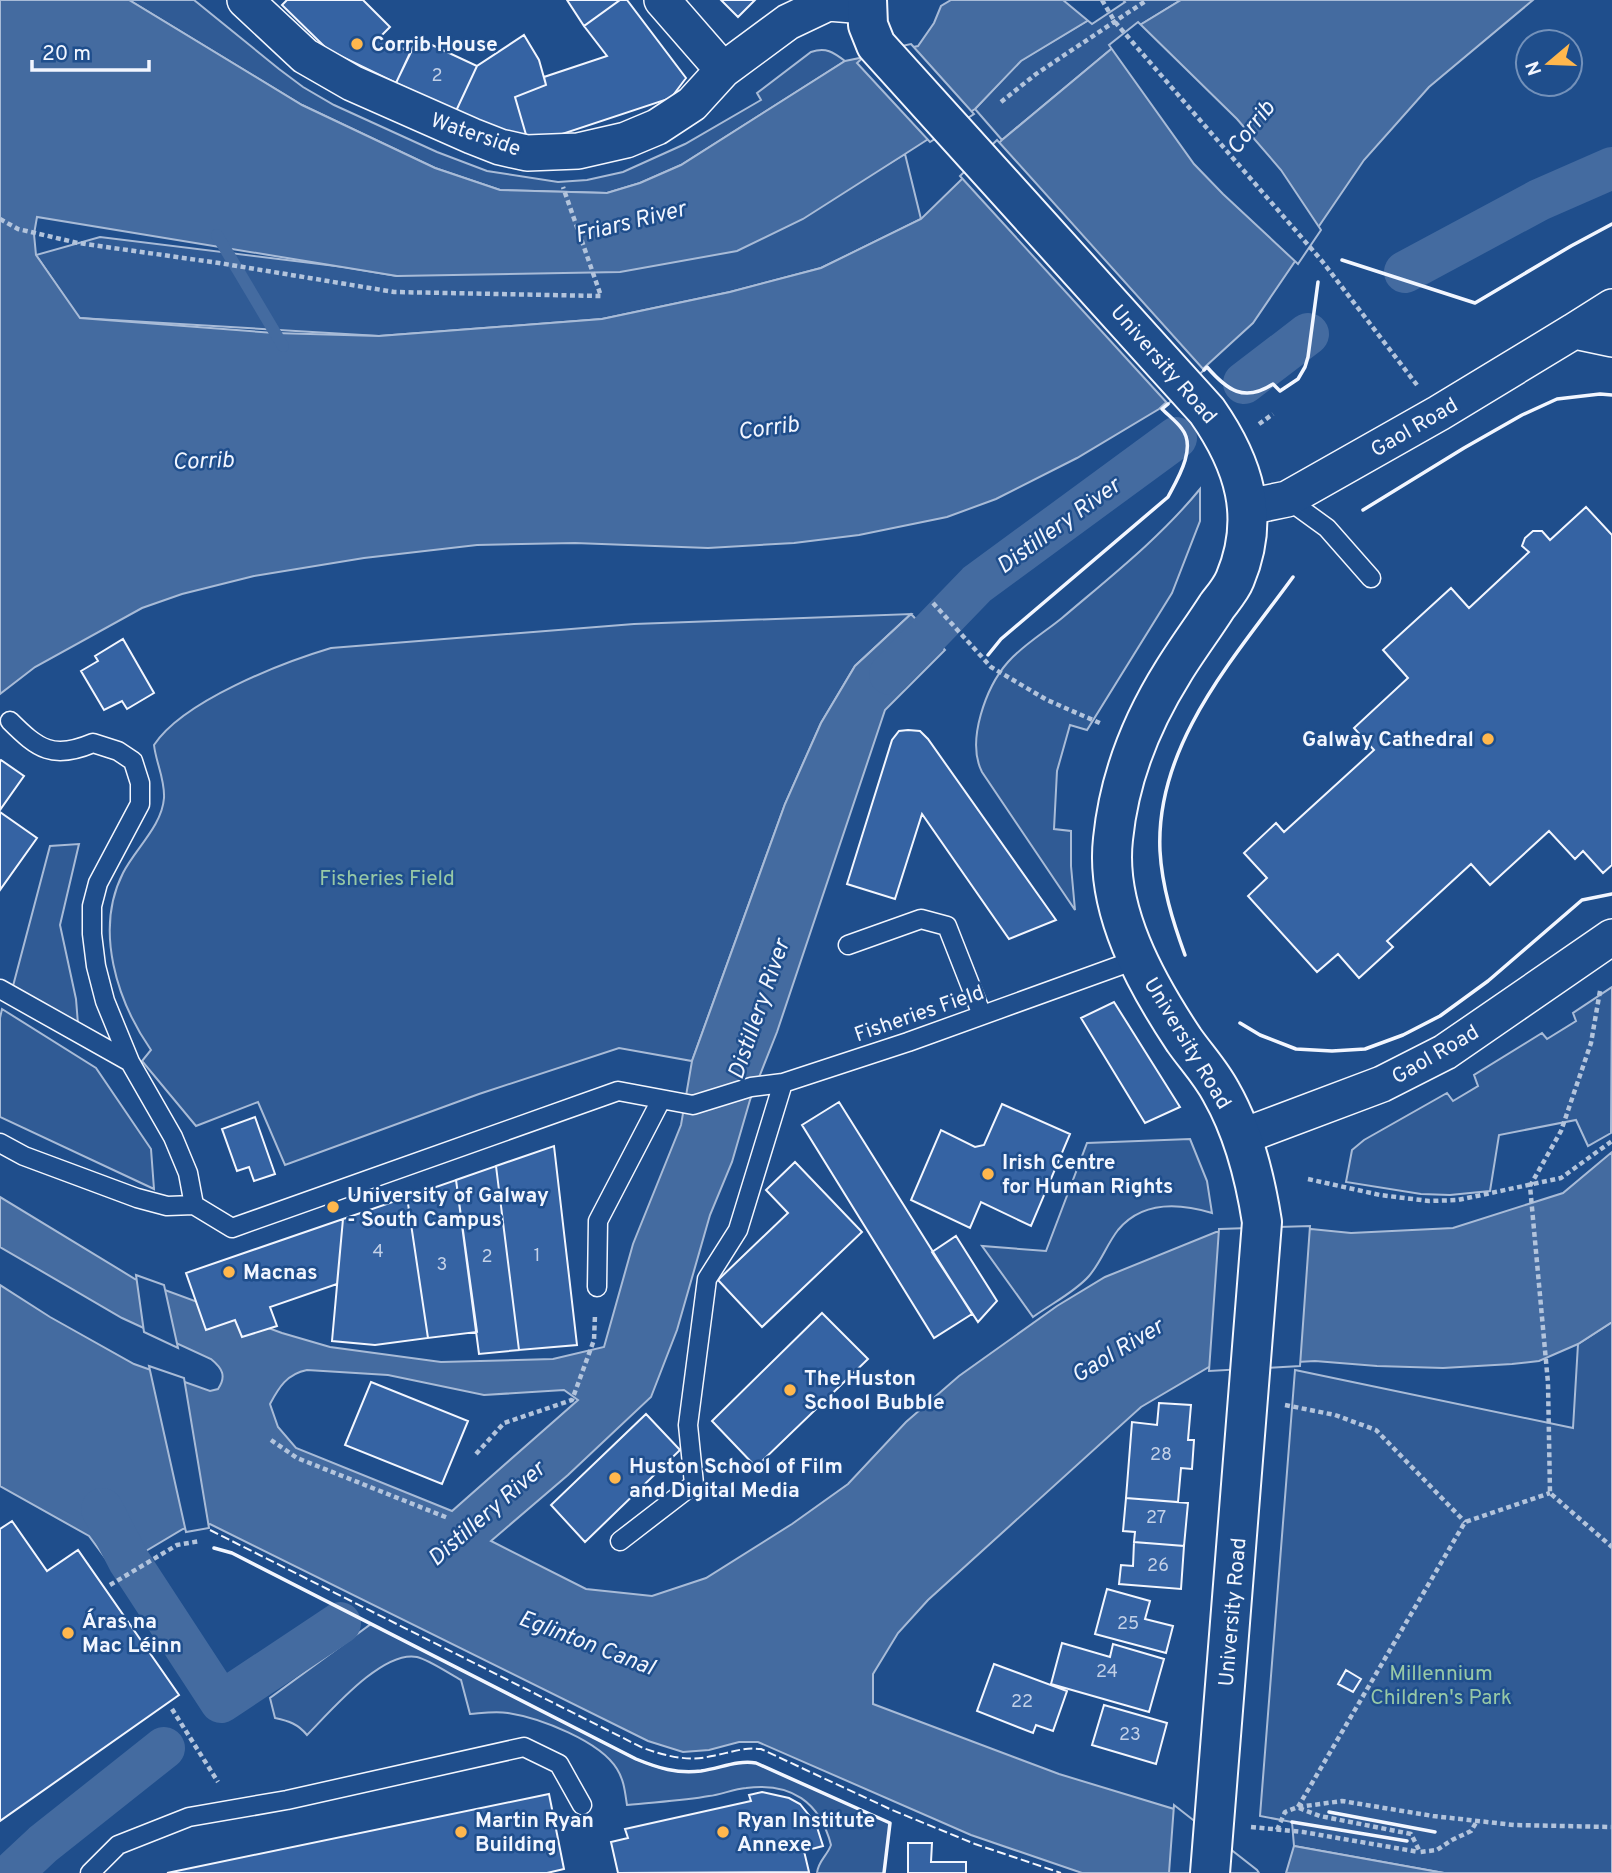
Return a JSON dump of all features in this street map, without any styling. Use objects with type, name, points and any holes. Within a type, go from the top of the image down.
[{"type":"main road","name":"University Road","points":[[867,3],[868,25],[876,46],[1208,411],[1229,444],[1242,479],[1248,507],[1244,546],[1234,581],[1172,673],[1138,737],[1121,792],[1112,841],[1112,879],[1138,959],[1163,1007],[1221,1091],[1255,1177],[1262,1222],[1265,1394],[1217,1792],[1210,1873]]},
{"type":"street","name":"Waterside","points":[[245,0],[305,56],[352,83],[472,136],[500,147],[527,153],[592,149],[626,140],[657,127],[692,104],[723,70],[788,22],[828,3],[867,3]]},
{"type":"street","points":[[662,0],[723,70]]},
{"type":"street","name":"Gaol Road","points":[[1248,507],[1287,499],[1439,414],[1612,307]]},
{"type":"street","points":[[1574,331],[1612,339]]},
{"type":"street","name":"Gaol Road","points":[[1241,1137],[1382,1084],[1445,1052],[1612,937]]},
{"type":"lane","points":[[1287,499],[1326,528],[1371,578]]},
{"type":"lane","points":[[10,721],[32,743],[55,752],[80,749],[93,743],[118,751],[133,761],[140,783],[140,804],[98,883],[92,906],[96,966],[130,1062],[173,1137],[188,1173],[194,1205]]},
{"type":"lane","points":[[848,946],[921,919],[947,926],[982,1015]]},
{"type":"lane","name":"Fisheries Field","points":[[0,1143],[24,1156],[137,1198],[167,1206],[194,1205],[232,1228],[618,1091],[693,1105],[751,1087],[783,1083],[1138,959]]},
{"type":"lane","points":[[0,989],[130,1062]]},
{"type":"lane","points":[[620,1541],[694,1485],[688,1425],[707,1279],[738,1230],[783,1083]]},
{"type":"lane","points":[[597,1287],[598,1221],[661,1100]]},
{"type":"lane","points":[[90,1873],[118,1845],[189,1817],[286,1800],[524,1747],[559,1764],[582,1805]]},
{"type":"path","points":[[1102,0],[1115,22],[1322,261],[1404,366]]},
{"type":"path","points":[[1001,102],[1036,74],[1147,0]]},
{"type":"path","points":[[0,219],[34,234],[78,243],[394,292],[601,296],[563,186]]},
{"type":"path","points":[[933,604],[991,667],[1046,700],[1102,724]]},
{"type":"path","points":[[1601,983],[1591,1043],[1561,1131],[1530,1186],[1548,1383],[1550,1493],[1612,1547]]},
{"type":"path","points":[[1308,1179],[1380,1195],[1429,1201],[1458,1200],[1561,1178],[1612,1141]]},
{"type":"path","points":[[476,1454],[504,1423],[572,1400],[594,1340]]},
{"type":"path","points":[[1265,1394],[1376,1430],[1465,1522]]},
{"type":"path","points":[[271,1440],[297,1458],[448,1518]]},
{"type":"path","points":[[1298,1807],[1465,1522],[1550,1493]]},
{"type":"path","points":[[110,1585],[177,1545],[200,1541]]},
{"type":"path","points":[[172,1709],[234,1808]]},
{"type":"path","points":[[1277,1830],[1285,1812],[1298,1807],[1342,1801],[1514,1825],[1612,1827]]},
{"type":"path","points":[[1298,1807],[1320,1816],[1411,1834],[1420,1852]]},
{"type":"path","points":[[1248,1826],[1303,1832],[1420,1852],[1437,1850],[1471,1831],[1478,1821]]},
{"type":"green space","points":[[129,0],[194,0],[303,87],[334,105],[437,152],[487,171],[558,182],[587,180],[623,172],[685,144],[761,100],[757,93],[811,52],[829,51],[845,61],[681,165],[640,183],[607,193],[500,190],[435,168],[302,105]]},
{"type":"green space","points":[[1122,0],[1181,0],[1140,25],[1002,140],[975,109],[1020,61]]},
{"type":"green space","points":[[905,154],[921,219],[821,268],[730,292],[602,319],[379,336],[79,318],[36,255],[100,237],[397,276],[855,184]]},
{"type":"green space","points":[[1200,489],[1200,521],[1172,593],[1087,730],[1070,725],[1057,771],[1054,829],[1071,831],[1075,910],[982,772],[976,745],[981,715],[992,685],[1008,662],[1134,556]]},
{"type":"green space","name":"Fisheries Field","points":[[911,614],[855,666],[821,723],[785,804],[692,1061],[619,1048],[479,1094],[285,1165],[258,1102],[196,1126],[142,1061],[151,1050],[128,1010],[113,964],[110,918],[114,895],[123,873],[153,828],[162,808],[163,784],[154,745],[187,713],[210,699],[286,663],[331,648],[634,624]]},
{"type":"green space","points":[[79,844],[60,925],[76,999],[78,1024],[13,986],[50,846]]},
{"type":"green space","points":[[1612,987],[1611,1133],[1588,1146],[1576,1120],[1499,1135],[1490,1191],[1450,1195],[1421,1194],[1346,1182],[1352,1150],[1364,1140],[1447,1093],[1453,1101],[1478,1086],[1474,1075],[1542,1033],[1547,1039],[1576,1021],[1573,1013]]},
{"type":"green space","points":[[2,1009],[96,1068],[151,1149],[154,1189],[0,1117]]},
{"type":"green space","points":[[1190,1139],[1207,1181],[1212,1213],[1174,1206],[1150,1209],[1138,1214],[1118,1230],[1093,1271],[1083,1282],[1033,1317],[982,1246],[1046,1251],[1087,1143]]},
{"type":"green space","name":"Millennium Children's Park","points":[[1612,1322],[1612,1873],[1444,1873],[1294,1846],[1292,1822],[1260,1816],[1295,1370],[1573,1428],[1578,1344]]},
{"type":"green space","points":[[371,1624],[636,1759],[667,1770],[684,1772],[756,1763],[890,1823],[884,1873],[817,1873],[831,1845],[826,1830],[811,1806],[790,1792],[777,1788],[746,1788],[699,1798],[627,1805],[624,1786],[617,1769],[597,1749],[568,1732],[521,1716],[498,1712],[470,1714],[461,1680],[417,1657],[403,1657],[373,1673],[343,1698],[307,1735],[293,1723],[275,1718],[270,1698]]},
{"type":"water","points":[[0,0],[129,0],[302,105],[435,168],[500,190],[607,193],[640,183],[681,165],[845,61],[918,46],[934,23],[941,6],[951,0],[1122,0],[1021,61],[975,109],[803,219],[737,251],[620,272],[397,276],[37,217],[34,234],[36,255],[80,318],[275,333],[379,336],[602,319],[730,292],[821,268],[921,219],[1002,140],[1140,25],[1181,0],[1533,0],[1429,87],[1364,160],[1253,323],[1159,409],[1077,458],[996,499],[947,517],[859,535],[794,543],[708,548],[575,543],[477,545],[364,558],[254,576],[182,594],[142,608],[35,667],[0,694]]},
{"type":"water","points":[[911,614],[945,650],[885,710],[777,1032],[750,1100],[732,1162],[710,1215],[677,1330],[651,1397],[568,1475],[491,1541],[586,1589],[652,1596],[706,1578],[792,1524],[848,1484],[906,1422],[959,1376],[1057,1306],[1105,1277],[1216,1232],[1311,1229],[1351,1233],[1453,1228],[1563,1193],[1612,1152],[1612,1322],[1578,1344],[1539,1361],[1443,1368],[1315,1361],[1209,1367],[1141,1407],[928,1600],[898,1633],[873,1674],[873,1704],[1059,1774],[1174,1809],[1255,1873],[1082,1873],[971,1835],[758,1742],[739,1742],[709,1750],[683,1752],[648,1741],[210,1524],[183,1529],[114,1570],[89,1536],[0,1486],[0,1285],[50,1317],[134,1364],[210,1391],[218,1389],[223,1376],[211,1359],[122,1318],[0,1247],[0,1197],[135,1279],[282,1333],[330,1347],[441,1362],[553,1359],[604,1347],[633,1244],[681,1125],[692,1061],[785,804],[821,723],[855,666]],"holes":[[[307,1370],[388,1375],[484,1395],[564,1390],[578,1400],[452,1511],[296,1448],[278,1427],[270,1404],[280,1387],[300,1372]]]},
{"type":"water","points":[[1294,1846],[1444,1873],[1286,1873]]},
{"type":"pier","points":[[1063,0],[1123,0],[1125,2],[1092,24]]},
{"type":"pier","points":[[1138,22],[1237,119],[1281,170],[1321,230],[1298,264],[1194,164],[1109,45]]},
{"type":"pier","points":[[911,44],[974,114],[930,142],[857,63],[868,53]]},
{"type":"pier","points":[[997,140],[1204,370],[1168,404],[960,176]]},
{"type":"pier","points":[[1310,1226],[1300,1366],[1209,1371],[1219,1229]]},
{"type":"pier","points":[[136,1275],[164,1285],[178,1348],[144,1332]]},
{"type":"pier","points":[[149,1366],[184,1378],[209,1528],[186,1532]]},
{"type":"pier","points":[[1174,1805],[1257,1870],[1259,1873],[1169,1873]]},
{"type":"building","name":"Corrib House","points":[[287,0],[363,0],[390,27],[379,38],[411,52],[396,83],[328,50],[282,5]]},
{"type":"building","points":[[567,0],[620,0],[584,26]]},
{"type":"building","points":[[620,0],[627,0],[686,78],[671,98],[529,145],[515,97],[546,85],[544,77],[607,56],[584,26]]},
{"type":"building","points":[[721,0],[755,0],[738,17]]},
{"type":"building","points":[[524,35],[539,60],[546,85],[515,97],[529,145],[480,129],[474,118],[456,111],[477,66]]},
{"type":"building","points":[[417,38],[477,66],[456,111],[396,83]]},
{"type":"building","name":"Galway Cathedral","points":[[1586,507],[1612,535],[1612,865],[1603,873],[1583,851],[1575,859],[1549,831],[1490,885],[1471,864],[1387,941],[1393,947],[1359,978],[1338,954],[1317,972],[1248,896],[1267,878],[1244,853],[1276,823],[1284,832],[1374,750],[1354,728],[1408,678],[1383,650],[1451,588],[1469,608],[1529,552],[1522,546],[1525,538],[1533,531],[1542,531],[1550,540]]},
{"type":"building","points":[[123,639],[154,693],[127,709],[122,701],[104,710],[81,671],[98,661],[95,656]]},
{"type":"building","points":[[899,731],[920,731],[928,739],[1056,920],[1009,939],[922,814],[895,899],[847,884],[892,740]]},
{"type":"building","points":[[0,761],[24,776],[0,810]]},
{"type":"building","points":[[0,812],[37,838],[0,890]]},
{"type":"building","points":[[1114,1002],[1180,1107],[1145,1123],[1081,1018]]},
{"type":"building","points":[[839,1102],[972,1314],[934,1338],[802,1125]]},
{"type":"building","name":"Irish Centre for Human Rights","points":[[1002,1104],[1070,1134],[1031,1226],[981,1202],[970,1228],[911,1200],[941,1130],[975,1147],[984,1145]]},
{"type":"building","points":[[255,1117],[275,1174],[254,1181],[249,1167],[237,1171],[222,1129]]},
{"type":"building","points":[[554,1146],[577,1345],[519,1350],[496,1166]]},
{"type":"building","points":[[795,1162],[862,1232],[762,1327],[718,1280],[788,1213],[766,1190]]},
{"type":"building","points":[[496,1166],[519,1350],[479,1354],[456,1180]]},
{"type":"building","points":[[456,1180],[477,1332],[428,1338],[407,1197]]},
{"type":"building","points":[[407,1197],[428,1338],[375,1345],[332,1341],[343,1219]]},
{"type":"building","points":[[343,1219],[337,1284],[270,1307],[277,1326],[242,1337],[235,1320],[206,1330],[186,1273]]},
{"type":"building","points":[[956,1236],[997,1301],[978,1322],[932,1252]]},
{"type":"building","name":"The Huston School Bubble","points":[[822,1313],[868,1359],[756,1467],[712,1421]]},
{"type":"building","points":[[371,1382],[468,1421],[442,1484],[345,1445]]},
{"type":"building","points":[[1159,1403],[1191,1405],[1188,1440],[1194,1440],[1192,1469],[1181,1468],[1178,1502],[1126,1498],[1132,1422],[1157,1425]]},
{"type":"building","name":"Huston School of Film and Digital Media","points":[[646,1414],[680,1450],[585,1542],[551,1505]]},
{"type":"building","points":[[1126,1498],[1188,1503],[1184,1546],[1134,1542],[1135,1532],[1123,1531]]},
{"type":"building","name":"Áras na Mac Léinn","points":[[12,1521],[47,1571],[78,1550],[179,1695],[0,1821],[0,1529]]},
{"type":"building","points":[[1134,1542],[1184,1546],[1181,1589],[1119,1584],[1121,1565],[1133,1566]]},
{"type":"building","points":[[1107,1589],[1150,1601],[1145,1619],[1173,1626],[1166,1653],[1095,1634]]},
{"type":"building","points":[[1062,1643],[1110,1657],[1113,1644],[1164,1659],[1149,1712],[1051,1684]]},
{"type":"building","points":[[994,1664],[1067,1691],[1053,1731],[1036,1725],[1033,1733],[977,1711]]},
{"type":"building","points":[[1346,1670],[1361,1679],[1353,1692],[1338,1684]]},
{"type":"building","points":[[1104,1705],[1167,1723],[1156,1764],[1092,1745]]},
{"type":"building","name":"Ryan Institute Annexe","points":[[762,1792],[789,1798],[800,1804],[816,1824],[823,1846],[804,1851],[809,1872],[618,1873],[611,1842],[628,1838],[625,1829],[751,1801],[749,1795]]},
{"type":"building","name":"Martin Ryan Building","points":[[549,1794],[564,1869],[547,1873],[167,1873]]},
{"type":"building","points":[[908,1843],[932,1843],[931,1862],[966,1862],[966,1873],[908,1873]]},
{"type":"waterway","name":"Distillery River","points":[[1405,272],[1539,200],[1612,168]]},
{"type":"waterway","points":[[217,235],[283,346]]},
{"type":"waterway","name":"Distillery River","points":[[1244,383],[1308,334]]},
{"type":"waterway","name":"Distillery River","points":[[890,674],[977,584],[1176,438]]},
{"type":"waterway","name":"Distillery River","points":[[102,1509],[129,1561],[221,1702],[340,1623]]},
{"type":"waterway","name":"Distillery River","points":[[12,1873],[43,1844],[164,1748]]},
{"type":"fence","points":[[210,1530],[643,1748],[686,1758],[761,1749],[892,1810],[975,1844],[1061,1873]]},
{"type":"wall","points":[[1342,260],[1475,303],[1612,224]]},
{"type":"wall","points":[[1204,370],[1207,367],[1229,387],[1245,393],[1263,390],[1273,384],[1280,391],[1298,379],[1308,357],[1318,282]]},
{"type":"wall","points":[[1363,510],[1522,415],[1557,399],[1612,395]]},
{"type":"wall","points":[[988,655],[1001,639],[1168,497],[1187,454],[1186,437],[1182,429],[1162,409],[1168,404]]},
{"type":"wall","points":[[1185,955],[1169,904],[1160,851],[1162,812],[1170,775],[1184,739],[1224,671],[1293,577]]},
{"type":"wall","points":[[1240,1023],[1260,1035],[1296,1049],[1365,1049],[1403,1035],[1440,1016],[1488,981],[1582,900],[1612,894]]},
{"type":"wall","points":[[214,1548],[232,1553],[636,1759],[660,1768],[684,1772],[756,1763],[890,1823],[884,1873]]},
{"type":"wall","points":[[1329,1812],[1435,1832]]},
{"type":"wall","points":[[1292,1822],[1407,1841]]},
{"type":"place","name":"Corrib House","points":[[357,44]]},
{"type":"place","name":"Galway Cathedral","points":[[1488,739]]},
{"type":"place","name":"Irish Centre for Human Rights","points":[[988,1174]]},
{"type":"place","name":"University of Galway - South Campus","points":[[333,1207]]},
{"type":"place","name":"Macnas","points":[[229,1272]]},
{"type":"place","name":"The Huston School Bubble","points":[[790,1390]]},
{"type":"place","name":"Huston School of Film and Digital Media","points":[[615,1478]]},
{"type":"place","name":"Áras na Mac Léinn","points":[[68,1633]]},
{"type":"place","name":"Martin Ryan Building","points":[[461,1832]]},
{"type":"place","name":"Ryan Institute Annexe","points":[[723,1832]]},
{"type":"water label","name":"Corrib","points":[[1250,127]]},
{"type":"water label","name":"Friars River","points":[[630,221]]},
{"type":"water label","name":"Corrib","points":[[768,427]]},
{"type":"water label","name":"Corrib","points":[[203,460]]},
{"type":"water label","name":"Gaol River","points":[[1117,1350]]},
{"type":"water label","name":"Eglinton Canal","points":[[587,1642]]}]
